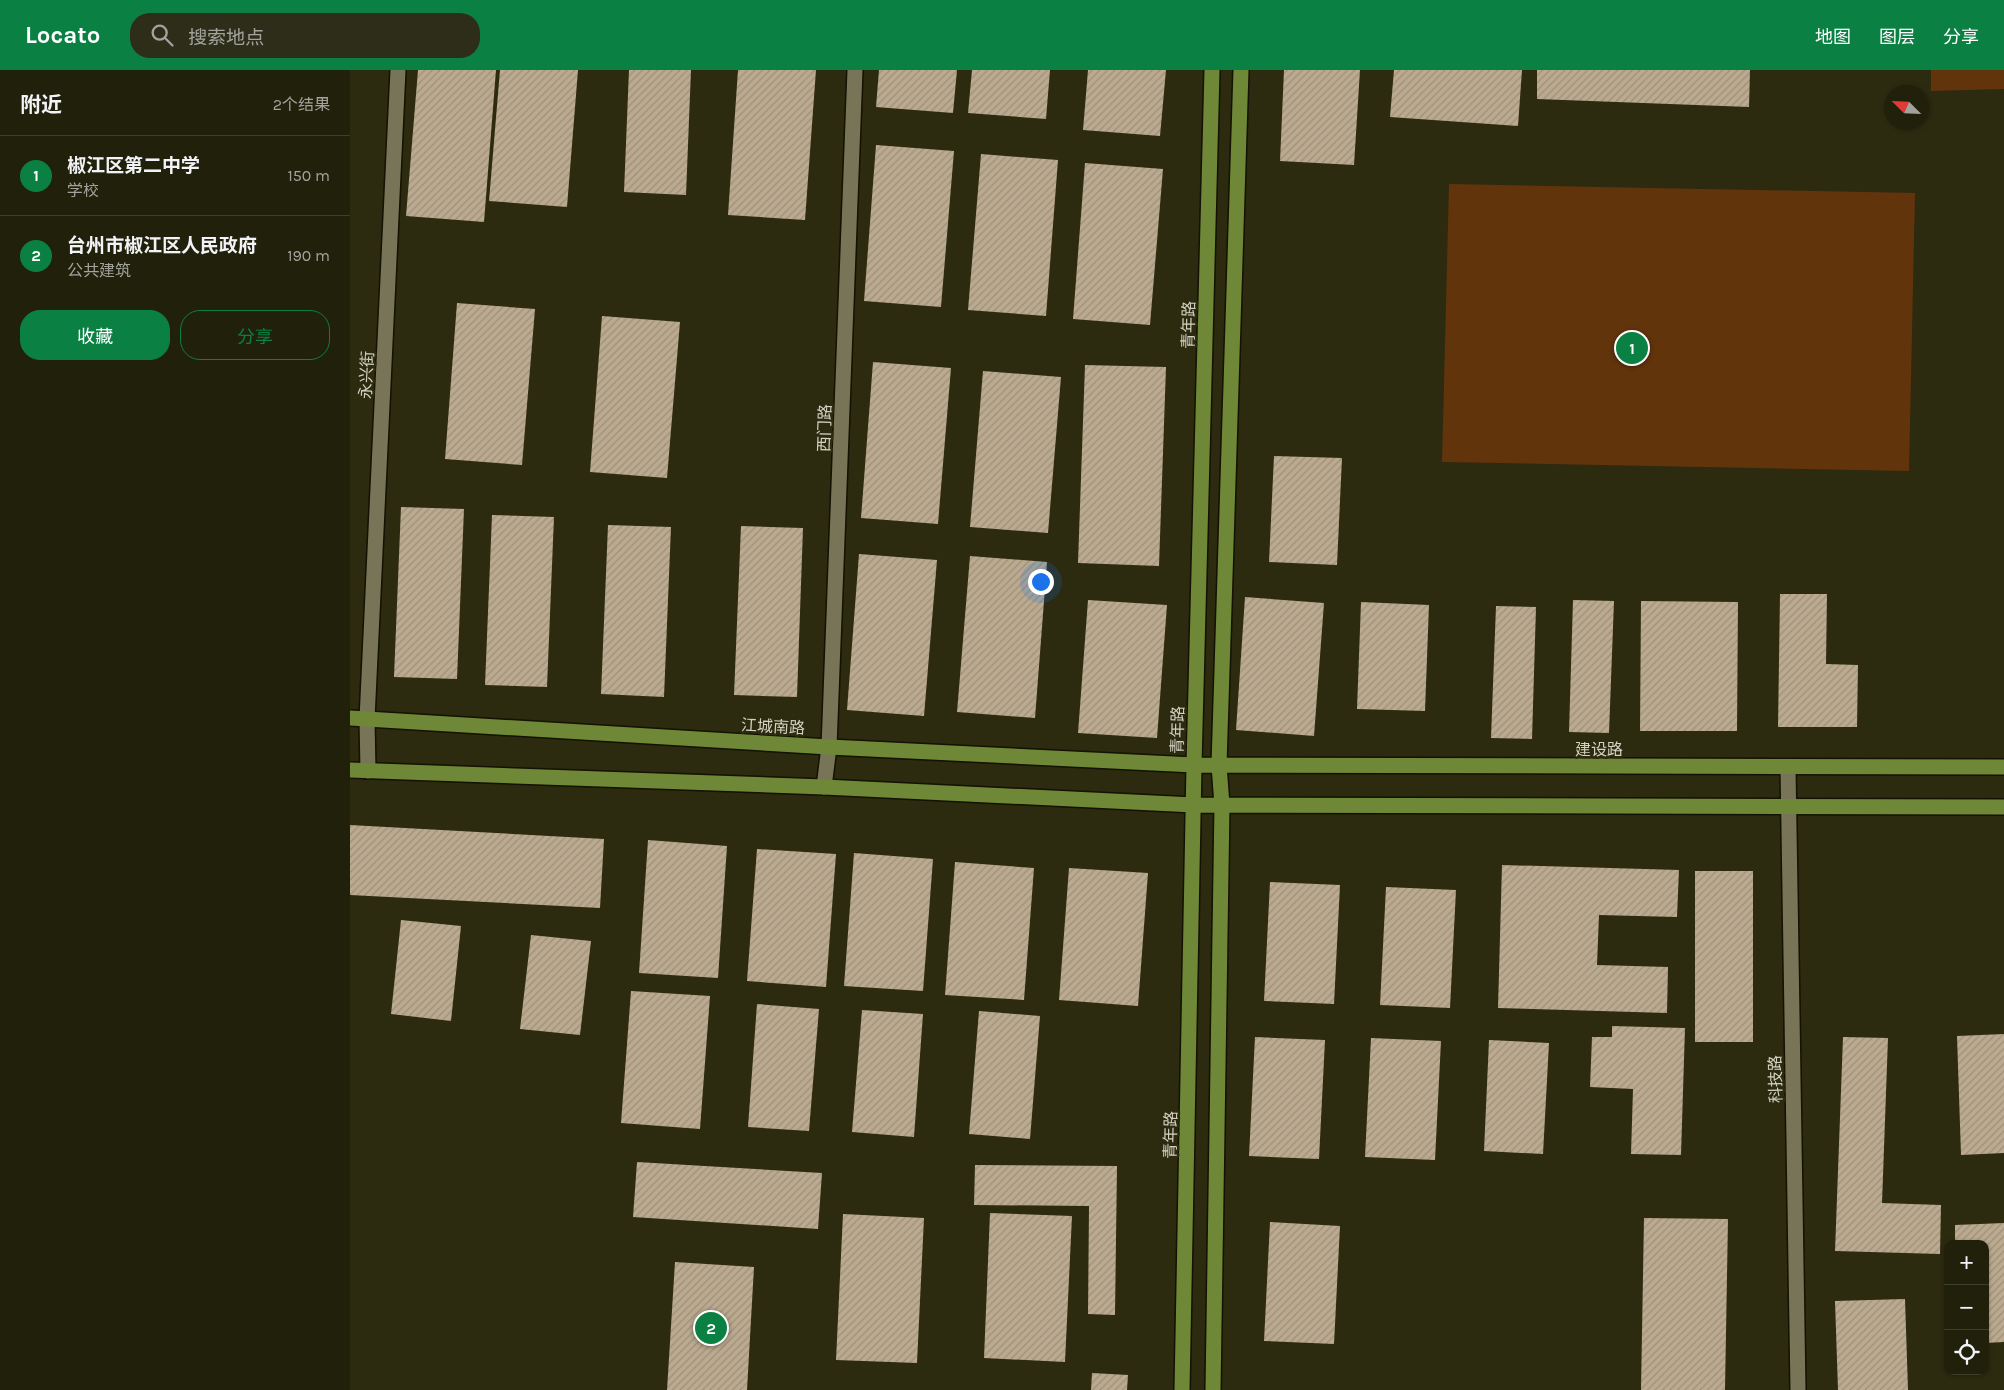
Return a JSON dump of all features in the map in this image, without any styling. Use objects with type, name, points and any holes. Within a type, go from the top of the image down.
[{"type":"main road","name":"青年路","points":[[1182,1390],[1194,765],[1212,70]]},
{"type":"main road","points":[[1213,1390],[1222,805],[1219,765],[1241,70]]},
{"type":"main road","name":"江城南路","points":[[350,718],[829,747],[1194,765]]},
{"type":"main road","name":"建设路","points":[[1194,765],[2004,767]]},
{"type":"main road","points":[[350,770],[824,787],[1222,805],[2004,807]]},
{"type":"street","name":"永兴街","points":[[368,771],[367,719],[398,70]]},
{"type":"street","name":"西门路","points":[[824,787],[829,747],[855,70]]},
{"type":"street","name":"科技路","points":[[1788,767],[1798,1390]]},
{"type":"shaded area","points":[[1931,70],[2004,70],[2004,89],[1931,91]]},
{"type":"shaded area","points":[[1449,184],[1915,193],[1909,471],[1442,462]]},
{"type":"building","points":[[418,70],[496,70],[484,222],[406,216]]},
{"type":"building","points":[[500,70],[578,70],[567,207],[489,201]]},
{"type":"building","points":[[629,70],[691,70],[686,195],[624,192]]},
{"type":"building","points":[[738,70],[816,70],[805,220],[728,215]]},
{"type":"building","points":[[879,70],[957,70],[953,113],[876,107]]},
{"type":"building","points":[[972,70],[1050,70],[1046,119],[968,113]]},
{"type":"building","points":[[1088,70],[1166,70],[1160,136],[1083,130]]},
{"type":"building","points":[[1284,70],[1360,70],[1354,165],[1280,161]]},
{"type":"building","points":[[1394,70],[1522,70],[1518,126],[1390,117]]},
{"type":"building","points":[[1537,70],[1750,70],[1749,107],[1537,99]]},
{"type":"building","points":[[876,145],[954,151],[941,307],[864,301]]},
{"type":"building","points":[[981,154],[1058,160],[1046,316],[968,310]]},
{"type":"building","points":[[1085,163],[1163,169],[1150,325],[1073,319]]},
{"type":"building","points":[[457,303],[535,309],[522,465],[445,459]]},
{"type":"building","points":[[602,316],[680,322],[667,478],[590,472]]},
{"type":"building","points":[[873,362],[951,368],[938,524],[861,518]]},
{"type":"building","points":[[1085,365],[1166,367],[1159,566],[1078,563]]},
{"type":"building","points":[[983,371],[1061,377],[1048,533],[970,527]]},
{"type":"building","points":[[1274,456],[1342,458],[1337,565],[1269,562]]},
{"type":"building","points":[[401,507],[464,509],[457,679],[394,677]]},
{"type":"building","points":[[492,515],[554,517],[547,687],[485,685]]},
{"type":"building","points":[[608,525],[671,527],[664,697],[601,694]]},
{"type":"building","points":[[741,526],[803,528],[797,697],[734,695]]},
{"type":"building","points":[[859,554],[937,560],[924,716],[847,710]]},
{"type":"building","points":[[970,556],[1047,562],[1035,718],[957,712]]},
{"type":"building","points":[[1780,594],[1827,594],[1826,664],[1858,665],[1857,727],[1778,727]]},
{"type":"building","points":[[1245,597],[1324,603],[1314,736],[1236,730]]},
{"type":"building","points":[[1088,600],[1167,605],[1157,738],[1078,733]]},
{"type":"building","points":[[1573,600],[1614,601],[1609,733],[1569,732]]},
{"type":"building","points":[[1641,601],[1738,602],[1737,731],[1640,731]]},
{"type":"building","points":[[1361,602],[1429,605],[1425,711],[1357,709]]},
{"type":"building","points":[[1496,606],[1536,607],[1532,739],[1491,738]]},
{"type":"building","points":[[350,825],[604,839],[600,908],[350,895]]},
{"type":"building","points":[[648,840],[727,846],[718,978],[639,973]]},
{"type":"building","points":[[757,849],[836,854],[826,987],[747,981]]},
{"type":"building","points":[[854,853],[933,859],[923,991],[844,986]]},
{"type":"building","points":[[955,862],[1034,868],[1024,1000],[945,995]]},
{"type":"building","points":[[1502,865],[1679,870],[1677,917],[1599,915],[1597,965],[1668,967],[1667,1013],[1498,1008]]},
{"type":"building","points":[[1069,868],[1148,873],[1138,1006],[1059,1000]]},
{"type":"building","points":[[1695,871],[1753,871],[1753,1042],[1695,1042]]},
{"type":"building","points":[[1270,882],[1340,885],[1334,1004],[1264,1001]]},
{"type":"building","points":[[1386,887],[1456,890],[1450,1008],[1380,1005]]},
{"type":"building","points":[[401,920],[461,926],[451,1021],[391,1014]]},
{"type":"building","points":[[531,935],[591,941],[580,1035],[520,1029]]},
{"type":"building","points":[[631,991],[710,996],[700,1129],[621,1123]]},
{"type":"building","points":[[757,1004],[819,1009],[809,1131],[748,1127]]},
{"type":"building","points":[[862,1010],[923,1014],[914,1137],[852,1132]]},
{"type":"building","points":[[979,1011],[1040,1016],[1030,1139],[969,1134]]},
{"type":"building","points":[[1612,1026],[1685,1028],[1681,1155],[1631,1154],[1633,1089],[1590,1087],[1592,1037],[1612,1037]]},
{"type":"building","points":[[2004,1034],[2004,1153],[1961,1155],[1957,1036]]},
{"type":"building","points":[[1255,1037],[1325,1040],[1319,1159],[1249,1156]]},
{"type":"building","points":[[1843,1037],[1888,1038],[1882,1203],[1941,1205],[1940,1254],[1835,1251]]},
{"type":"building","points":[[1371,1038],[1441,1041],[1435,1160],[1365,1157]]},
{"type":"building","points":[[1489,1040],[1549,1043],[1543,1154],[1484,1151]]},
{"type":"building","points":[[637,1162],[822,1173],[818,1229],[633,1217]]},
{"type":"building","points":[[975,1165],[1117,1166],[1115,1315],[1088,1314],[1089,1206],[974,1205]]},
{"type":"building","points":[[990,1213],[1072,1216],[1065,1362],[984,1358]]},
{"type":"building","points":[[843,1214],[924,1218],[917,1363],[836,1360]]},
{"type":"building","points":[[1644,1218],[1728,1219],[1725,1390],[1641,1390]]},
{"type":"building","points":[[1270,1222],[1340,1226],[1334,1344],[1264,1341]]},
{"type":"building","points":[[2004,1223],[2004,1342],[1989,1343],[1989,1240],[1955,1240],[1955,1225]]},
{"type":"building","points":[[675,1262],[754,1267],[747,1390],[667,1390]]},
{"type":"building","points":[[1905,1299],[1908,1390],[1838,1390],[1835,1301]]},
{"type":"building","points":[[1092,1373],[1128,1375],[1127,1390],[1091,1390]]},
{"type":"place","name":"椒江区第二中学","points":[[1632,348]]},
{"type":"place","name":"台州市椒江区人民政府","points":[[711,1328]]}]
